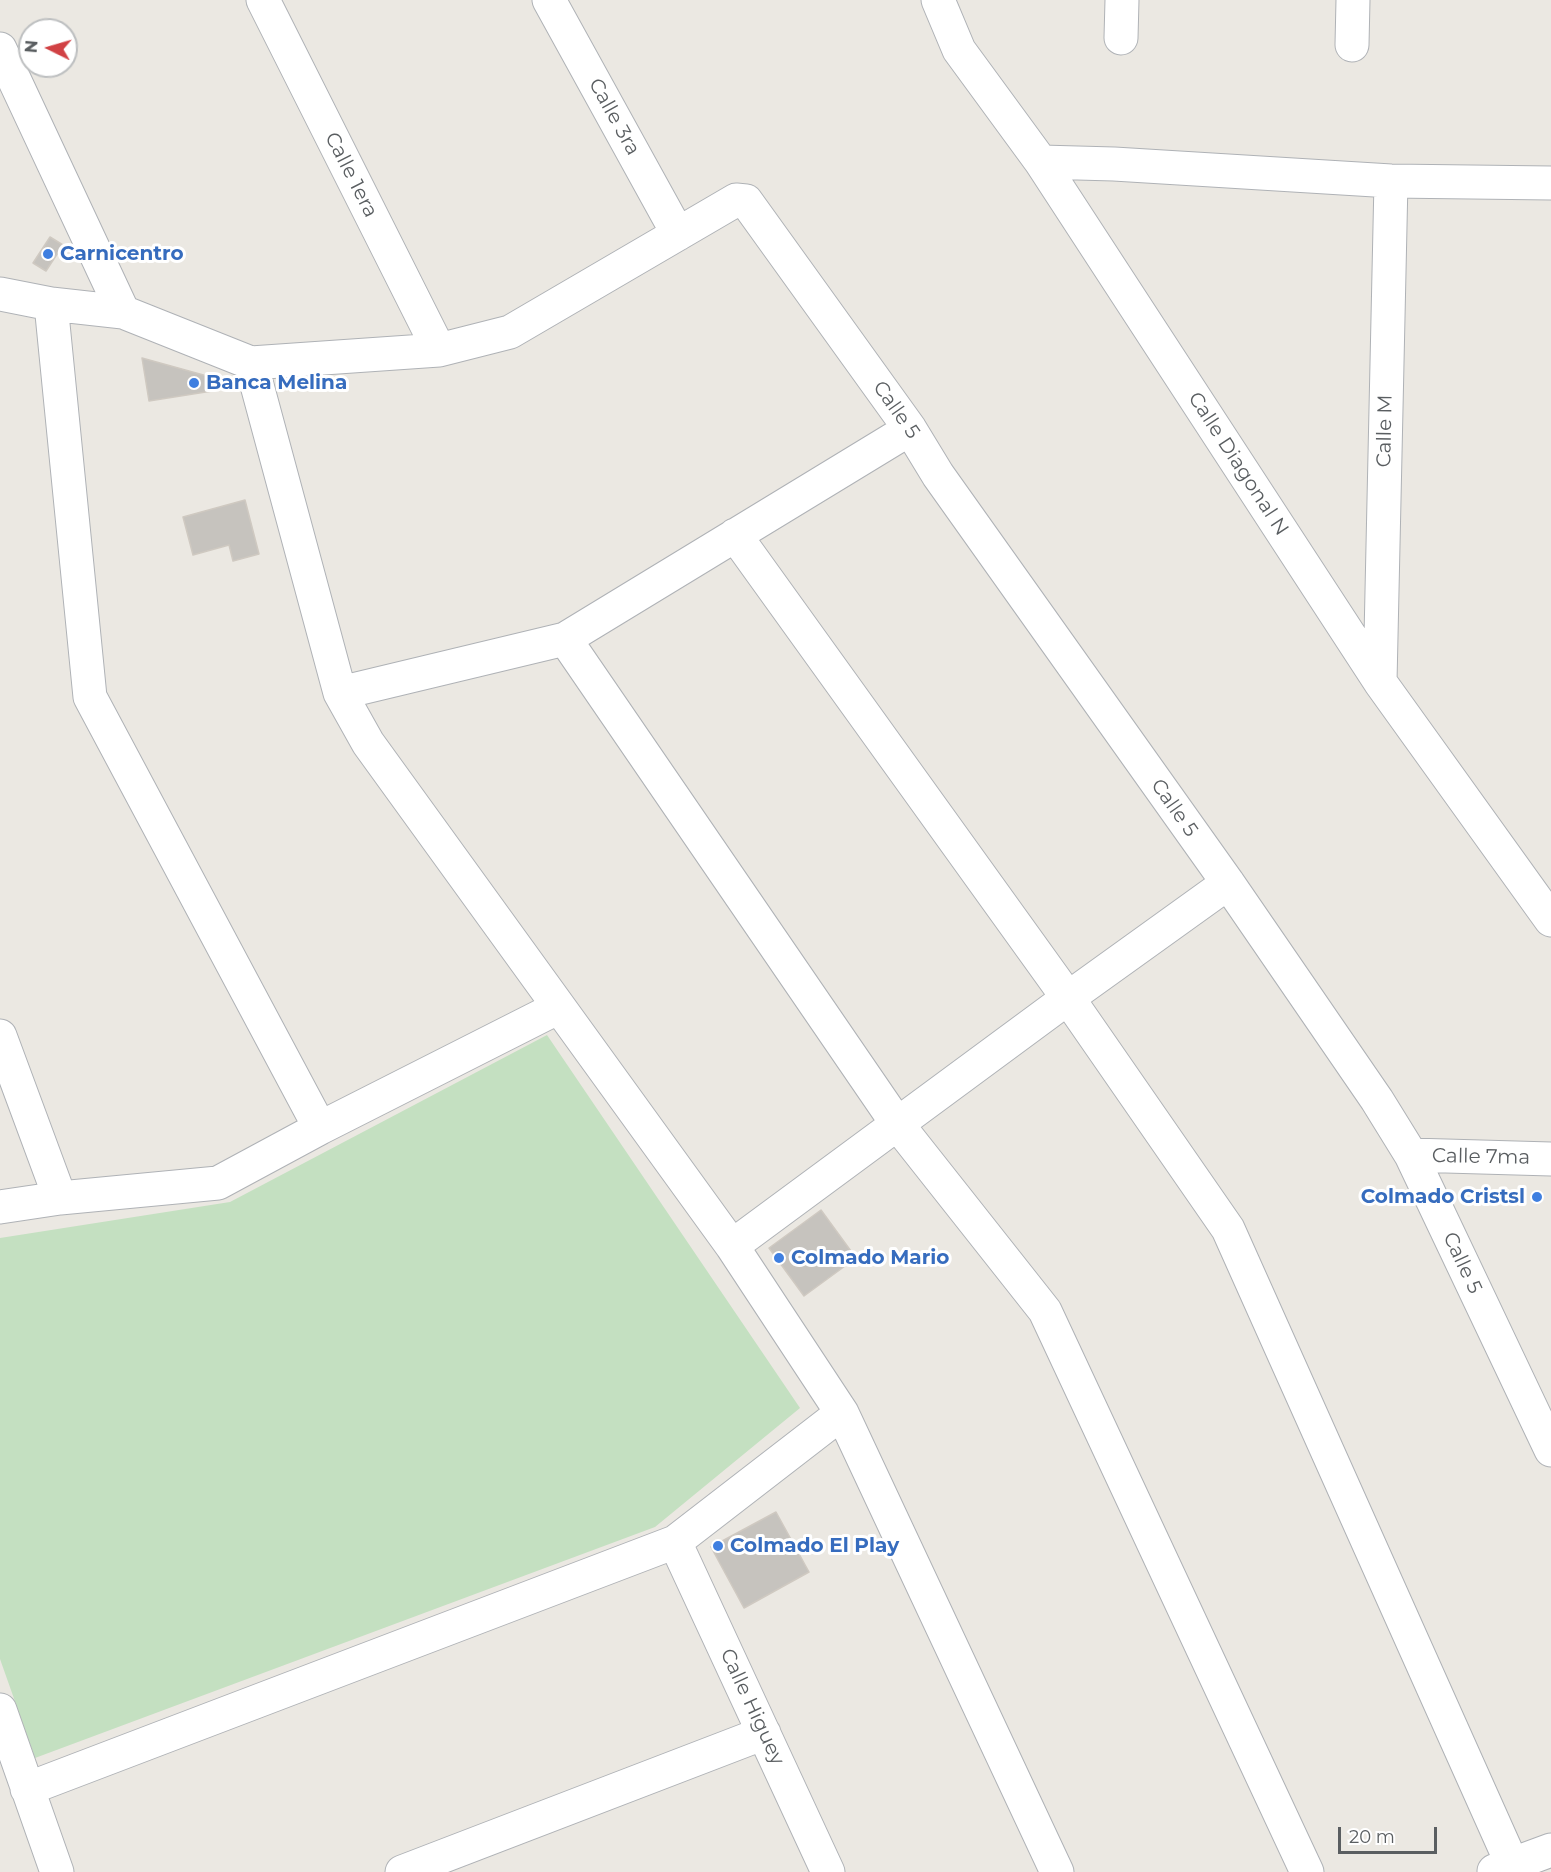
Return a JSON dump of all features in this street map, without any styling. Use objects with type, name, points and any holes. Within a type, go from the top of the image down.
[{"type":"street","name":"Calle 1era","points":[[263,0],[439,351]]},
{"type":"street","name":"Calle 3ra","points":[[549,0],[678,234]]},
{"type":"street","name":"Calle Diagonal N","points":[[938,0],[959,50],[1041,162],[1380,682],[1551,920]]},
{"type":"street","points":[[1121,38],[1122,0]]},
{"type":"street","points":[[1352,45],[1353,0]]},
{"type":"street","points":[[0,49],[123,312]]},
{"type":"street","points":[[1041,162],[1391,181],[1551,183]]},
{"type":"street","name":"Calle M","points":[[1380,682],[1391,181]]},
{"type":"street","name":"Calle 5","points":[[678,234],[736,200],[746,201],[910,429],[938,475],[1228,883],[1377,1100],[1411,1155],[1551,1450]]},
{"type":"street","points":[[0,294],[51,304],[123,312],[251,363],[439,351],[510,332],[678,234]]},
{"type":"street","points":[[51,304],[90,698],[320,1128]]},
{"type":"street","points":[[251,363],[340,693],[368,743],[732,1246],[842,1413],[1057,1872]]},
{"type":"street","points":[[340,693],[565,639],[910,429]]},
{"type":"street","points":[[735,535],[1068,998],[1228,1229],[1502,1868],[1551,1850]]},
{"type":"street","points":[[565,639],[898,1125],[1045,1311],[1307,1872]]},
{"type":"street","points":[[732,1246],[1228,883]]},
{"type":"street","points":[[0,1207],[60,1198],[218,1183],[320,1128],[559,1007]]},
{"type":"street","points":[[0,1036],[60,1198]]},
{"type":"street","name":"Calle 7ma","points":[[1411,1155],[1551,1158]]},
{"type":"street","points":[[27,1789],[675,1542],[842,1413]]},
{"type":"street","name":"Calle Higuey","points":[[675,1542],[828,1872]]},
{"type":"street","points":[[0,1710],[57,1872]]},
{"type":"street","points":[[402,1872],[764,1733]]},
{"type":"green space","points":[[547,1035],[800,1408],[655,1527],[35,1758],[0,1659],[0,1238],[230,1202]]},
{"type":"building","name":"Carnicentro","points":[[50,237],[63,245],[46,271],[33,263]]},
{"type":"building","points":[[142,358],[207,376],[212,391],[149,401]]},
{"type":"building","points":[[245,500],[259,554],[233,561],[229,545],[193,555],[183,517]]},
{"type":"building","points":[[821,1210],[856,1258],[804,1296],[769,1248]]},
{"type":"building","points":[[776,1512],[809,1572],[744,1608],[711,1547]]},
{"type":"place","name":"Carnicentro","points":[[48,254]]},
{"type":"place","name":"Banca Melina","points":[[194,383]]},
{"type":"place","name":"Colmado Cristsl","points":[[1537,1197]]},
{"type":"place","name":"Colmado Mario","points":[[779,1258]]},
{"type":"place","name":"Colmado El Play","points":[[718,1546]]}]
